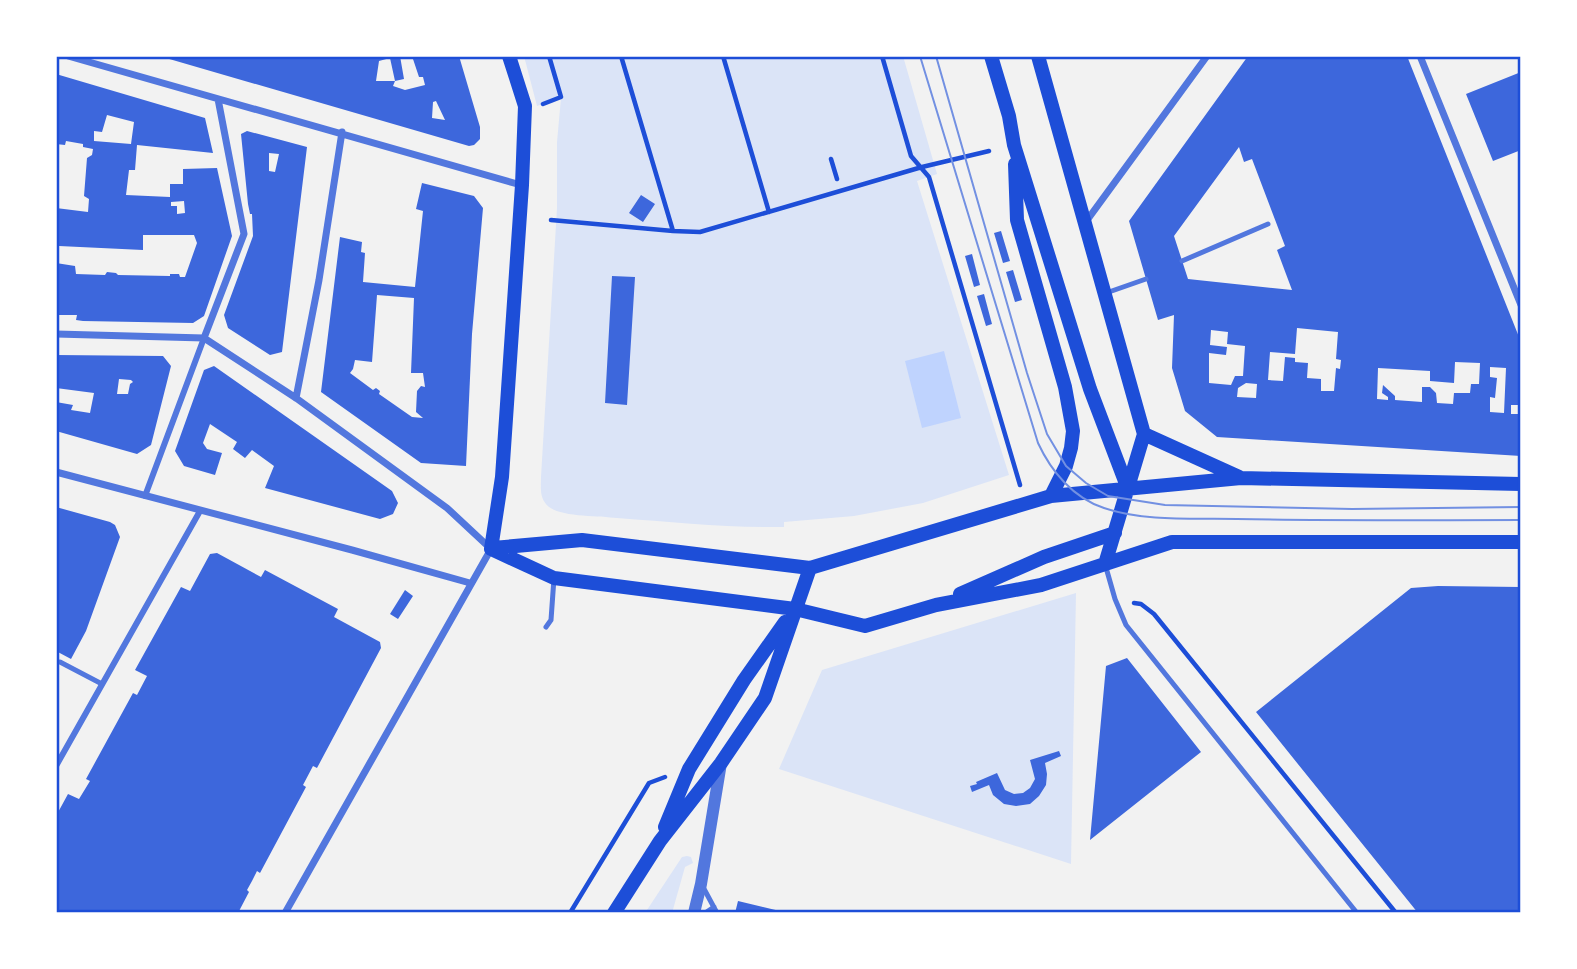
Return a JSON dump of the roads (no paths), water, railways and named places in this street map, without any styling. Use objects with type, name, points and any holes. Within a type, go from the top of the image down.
[{"type":"main road","points":[[491,549],[502,478],[522,185],[524,106],[509,56]]},
{"type":"main road","points":[[992,56],[1009,116],[1014,145],[1017,220],[1065,387],[1073,431],[1066,466],[1051,496]]},
{"type":"main road","points":[[1038,56],[1144,434],[1105,564]]},
{"type":"main road","points":[[1014,145],[1090,388],[1128,489]]},
{"type":"main road","points":[[1144,434],[1241,478]]},
{"type":"main road","points":[[491,549],[582,540],[810,568],[1051,496],[1241,478],[1521,484]]},
{"type":"main road","points":[[936,605],[1044,557],[1115,533]]},
{"type":"main road","points":[[491,549],[554,578],[795,609],[865,626],[936,605],[1041,585],[1172,542],[1521,542]]},
{"type":"main road","points":[[614,913],[660,841],[721,763],[765,698],[810,568]]},
{"type":"main road","points":[[660,841],[689,769],[744,680],[795,609]]},
{"type":"street","points":[[68,56],[522,185]]},
{"type":"street","points":[[1085,223],[1206,56]]},
{"type":"street","points":[[1420,56],[1521,305]]},
{"type":"street","points":[[145,496],[244,234],[218,99]]},
{"type":"street","points":[[296,398],[319,280],[342,132]]},
{"type":"street","points":[[56,334],[204,338],[296,398],[447,508],[491,549],[285,913]]},
{"type":"street","points":[[56,472],[470,583]]},
{"type":"street","points":[[56,765],[200,511]]},
{"type":"street","points":[[694,913],[721,763]]},
{"type":"lane","points":[[1182,261],[1268,224]]},
{"type":"lane","points":[[1106,293],[1146,278]]},
{"type":"lane","points":[[1105,564],[1126,625],[1357,913]]},
{"type":"lane","points":[[546,627],[551,620],[554,578]]},
{"type":"lane","points":[[61,662],[102,684]]},
{"type":"lane","points":[[701,884],[716,910],[705,913]]},
{"type":"water","points":[[944,351],[961,418],[922,428],[905,361]]},
{"type":"tram line","points":[[920,56],[1038,443],[1056,473],[1082,498],[1120,512],[1187,519],[1521,520]]},
{"type":"tram line","points":[[936,56],[1047,434],[1066,466],[1086,483],[1108,496],[1165,505],[1352,509],[1521,507]]}]
